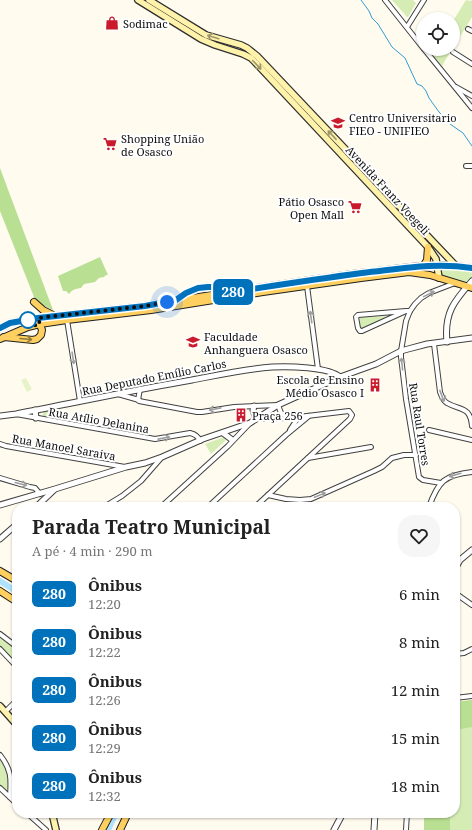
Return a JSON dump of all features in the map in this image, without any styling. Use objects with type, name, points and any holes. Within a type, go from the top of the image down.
[{"type":"main road","name":"Avenida Franz Voegeli","points":[[138,0],[206,42],[240,53],[255,62],[428,247],[436,259],[439,278]]},
{"type":"main road","name":"Avenida Franz Voegeli","points":[[149,0],[211,37],[238,44],[253,52],[455,266]]},
{"type":"main road","points":[[177,24],[183,23],[192,27]]},
{"type":"main road","points":[[238,44],[240,53],[246,48]]},
{"type":"main road","points":[[411,228],[416,224]]},
{"type":"main road","points":[[424,265],[427,260],[428,247]]},
{"type":"main road","points":[[1,338],[54,316],[145,306],[316,279],[424,265],[472,268]]},
{"type":"main road","points":[[0,328],[10,323],[67,320],[150,310],[409,272],[430,275],[469,287]]},
{"type":"main road","points":[[34,302],[43,310],[54,316]]},
{"type":"main road","points":[[1,338],[29,340],[37,339],[41,335],[42,330],[39,321]]},
{"type":"main road","points":[[0,571],[12,578]]},
{"type":"main road","points":[[0,591],[12,599]]},
{"type":"main road","points":[[0,706],[12,720]]},
{"type":"main road","points":[[53,818],[56,830]]},
{"type":"main road","points":[[102,830],[108,818]]},
{"type":"main road","points":[[120,830],[126,818]]},
{"type":"street","points":[[385,0],[416,38]]},
{"type":"street","points":[[407,27],[422,0]]},
{"type":"street","points":[[430,56],[472,108]]},
{"type":"street","points":[[459,56],[472,64]]},
{"type":"street","points":[[452,85],[472,96]]},
{"type":"street","points":[[466,166],[472,166]]},
{"type":"street","points":[[447,342],[446,328],[450,310],[469,287],[472,281]]},
{"type":"street","points":[[408,311],[358,315],[356,317],[358,328],[362,331],[408,311],[421,298],[455,283]]},
{"type":"street","points":[[307,286],[318,369]]},
{"type":"street","name":"Rua Raul Torres","points":[[408,311],[401,351],[403,379],[420,478],[423,480],[440,483]]},
{"type":"street","points":[[67,320],[80,401]]},
{"type":"street","points":[[166,502],[228,446],[250,423],[278,405],[340,377],[376,364],[401,351],[414,347],[472,338]]},
{"type":"street","points":[[434,344],[442,399],[444,402],[467,412],[471,417],[472,426]]},
{"type":"street","name":"Rua Deputado Emílio Carlos","points":[[0,416],[140,389],[271,367],[318,369],[334,373],[340,377]]},
{"type":"street","points":[[138,400],[140,389]]},
{"type":"street","points":[[118,394],[138,400],[197,412],[234,407],[278,405]]},
{"type":"street","points":[[278,405],[281,413],[290,418]]},
{"type":"street","points":[[254,406],[253,410],[256,419]]},
{"type":"street","points":[[35,410],[36,418]]},
{"type":"street","points":[[256,419],[290,418],[349,411],[352,415],[350,419],[260,502]]},
{"type":"street","points":[[276,419],[281,413]]},
{"type":"street","name":"Rua Atílio Delanina","points":[[16,414],[155,439],[190,433],[198,437],[200,441]]},
{"type":"street","points":[[213,502],[309,415]]},
{"type":"street","points":[[286,435],[295,424],[296,417]]},
{"type":"street","points":[[0,505],[162,457],[223,432],[250,423]]},
{"type":"street","points":[[228,446],[233,432],[239,427]]},
{"type":"street","points":[[429,430],[472,440]]},
{"type":"street","points":[[223,432],[230,439]]},
{"type":"street","name":"Rua Manoel Saraiva","points":[[0,444],[126,467]]},
{"type":"street","points":[[308,458],[371,447]]},
{"type":"street","points":[[268,495],[286,499],[311,499],[382,467],[392,458],[404,455],[416,455]]},
{"type":"street","points":[[112,502],[141,481],[162,457]]},
{"type":"street","points":[[141,481],[148,472],[149,467],[145,462]]},
{"type":"street","points":[[431,502],[440,483],[450,476],[472,472]]},
{"type":"street","points":[[0,478],[35,488],[40,494],[39,502]]},
{"type":"street","points":[[42,502],[55,489]]},
{"type":"street","points":[[0,539],[12,528]]},
{"type":"street","points":[[460,560],[472,550]]},
{"type":"street","points":[[460,596],[472,604]]},
{"type":"street","points":[[0,634],[12,643]]},
{"type":"street","points":[[0,649],[12,662]]},
{"type":"street","points":[[460,653],[472,649]]},
{"type":"street","points":[[460,697],[472,696]]},
{"type":"street","points":[[5,712],[12,705]]},
{"type":"street","points":[[0,755],[8,766],[10,772],[10,797]]},
{"type":"street","points":[[0,788],[10,797]]},
{"type":"street","points":[[33,818],[46,830]]},
{"type":"street","points":[[334,830],[340,818]]},
{"type":"street","points":[[374,830],[375,818]]},
{"type":"street","points":[[406,830],[407,818]]},
{"type":"green space","points":[[392,0],[413,0],[416,3],[407,17]]},
{"type":"green space","points":[[466,0],[472,0],[472,17],[460,37],[460,12],[459,12]]},
{"type":"green space","points":[[434,56],[448,56],[442,66]]},
{"type":"green space","points":[[0,168],[53,310],[36,302],[0,211]]},
{"type":"green space","points":[[100,257],[108,275],[99,278],[95,282],[84,284],[81,288],[72,291],[69,294],[66,291],[63,291],[58,276]]},
{"type":"green space","points":[[443,268],[472,271],[472,277],[466,282],[440,275]]},
{"type":"green space","points":[[394,316],[361,330],[359,317]]},
{"type":"green space","points":[[26,378],[32,389],[27,392],[21,380]]},
{"type":"green space","points":[[54,409],[53,418],[43,416],[43,411]]},
{"type":"green space","points":[[224,437],[226,440],[211,454],[205,444]]},
{"type":"green space","points":[[0,637],[12,645],[12,659],[0,646]]},
{"type":"green space","points":[[472,700],[472,830],[424,830],[424,818],[460,818],[460,701]]},
{"type":"green space","points":[[472,700],[472,727],[460,729],[460,701]]},
{"type":"green space","points":[[0,758],[6,767],[8,774],[9,782],[7,792],[0,786]]},
{"type":"green space","points":[[424,818],[450,818],[450,830],[424,830]]},
{"type":"waterway","points":[[361,0],[392,47],[405,58],[417,84],[422,86],[439,112],[450,124],[463,133],[472,146]]},
{"type":"waterway","points":[[0,581],[12,589]]},
{"type":"waterway","points":[[108,830],[114,818]]},
{"type":"bus line","name":"280","points":[[0,328],[10,323],[38,318],[145,306],[176,300],[186,293],[198,288],[214,287],[226,293],[316,279],[424,265],[472,268]]},
{"type":"place","name":"Sodimac","points":[[112,23]]},
{"type":"place","name":"Centro Universitario FIEO - UNIFIEO","points":[[338,123]]},
{"type":"place","name":"Shopping União de Osasco","points":[[110,144]]},
{"type":"place","name":"Pátio Osasco Open Mall","points":[[355,207]]},
{"type":"place","name":"Faculdade Anhanguera Osasco","points":[[193,342]]},
{"type":"place","name":"Escola de Ensino Médio Osasco I","points":[[375,385]]},
{"type":"place","name":"Praça 256","points":[[241,415]]},
{"type":"route","points":[[28,320],[28,327],[40,324],[38,318],[145,306],[167,302]]}]
